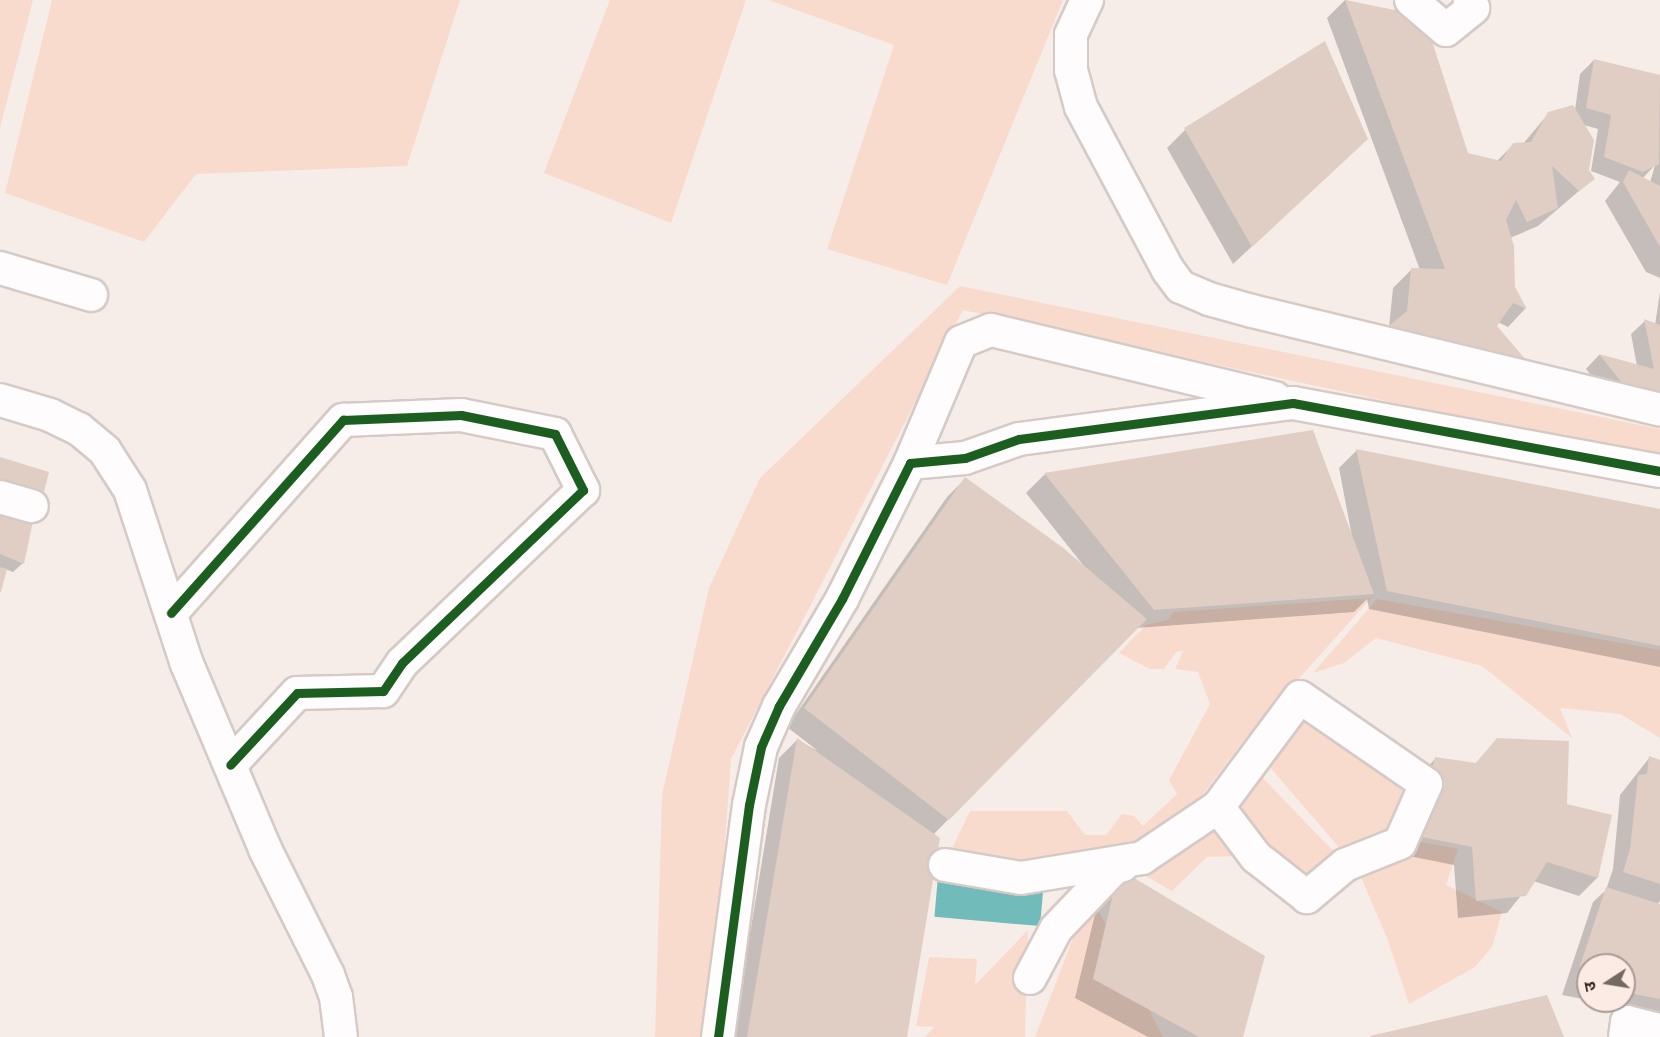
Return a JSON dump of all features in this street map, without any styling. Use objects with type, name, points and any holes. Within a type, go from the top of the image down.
[{"type":"street","points":[[1087,0],[1071,35],[1071,70],[1081,107],[1168,270],[1181,286],[1209,299],[1252,311],[1660,410]]},
{"type":"street","points":[[1428,5],[1446,30],[1473,8],[1470,0]]},
{"type":"street","points":[[0,268],[91,295]]},
{"type":"street","points":[[718,1037],[749,805],[761,747],[779,706],[842,599],[910,463],[961,342],[991,330],[1293,402],[1660,471]]},
{"type":"street","points":[[0,400],[51,415],[79,429],[105,451],[130,490],[187,664],[265,849],[328,975],[336,997],[341,1037]]},
{"type":"street","points":[[910,463],[965,458],[1019,438],[1293,402]]},
{"type":"street","points":[[171,613],[343,420],[461,415],[555,434],[583,490],[402,663],[383,691],[297,693],[230,765]]},
{"type":"street","points":[[0,497],[32,506]]},
{"type":"street","points":[[1030,978],[1056,929],[1114,868],[1142,858],[1218,807],[1300,697],[1425,784],[1400,843],[1345,865],[1307,897],[1256,857],[1218,807]]},
{"type":"street","points":[[945,865],[1021,878],[1142,858]]},
{"type":"street","points":[[1625,1037],[1627,1022],[1660,1030]]},
{"type":"shaded area","points":[[0,0],[33,0],[0,128]]},
{"type":"shaded area","points":[[52,0],[460,0],[407,166],[196,174],[144,242],[5,193]]},
{"type":"shaded area","points":[[610,0],[746,0],[671,223],[544,173]]},
{"type":"shaded area","points":[[768,0],[1063,0],[947,285],[827,249],[894,45]]},
{"type":"shaded area","points":[[960,286],[1660,429],[1660,460],[963,310],[731,759],[711,1037],[655,1037],[662,795],[709,588],[760,478]]},
{"type":"shaded area","points":[[1371,598],[1244,740],[1173,834],[1064,866],[946,861],[970,811],[1067,811],[1085,835],[1106,835],[1122,814],[1134,816],[1143,826],[1177,794],[1169,780],[1210,704],[1198,672],[1175,669],[1183,651],[1176,652],[1164,669],[1150,669],[1119,653],[1146,625],[1168,620],[1173,612]]},
{"type":"shaded area","points":[[1377,599],[1660,650],[1660,738],[1620,714],[1560,708],[1572,738],[1482,666],[1376,638],[1344,663],[1313,673]]},
{"type":"shaded area","points":[[1299,700],[1421,789],[1392,842],[1347,857],[1262,758]]},
{"type":"shaded area","points":[[1256,771],[1341,859],[1308,891],[1266,858],[1229,801]]},
{"type":"shaded area","points":[[1219,817],[1248,856],[1207,857],[1172,891],[1135,870]]},
{"type":"shaded area","points":[[1417,841],[1458,849],[1446,885],[1502,912],[1492,947],[1475,967],[1409,1004],[1387,938],[1357,868]]},
{"type":"shaded area","points":[[1090,894],[1163,1037],[1035,1037]]},
{"type":"shaded area","points":[[1028,930],[1025,1037],[925,1037],[934,1027],[916,1026],[929,957],[977,959],[975,985]]},
{"type":"water","points":[[938,876],[1044,885],[1040,926],[934,917]]},
{"type":"building","points":[[1345,0],[1424,16],[1468,153],[1501,161],[1513,143],[1531,142],[1548,112],[1573,105],[1594,140],[1589,170],[1595,179],[1579,191],[1552,166],[1558,208],[1527,222],[1516,200],[1506,220],[1514,246],[1515,287],[1527,309],[1513,303],[1497,326],[1526,360],[1384,330],[1407,311],[1411,268],[1445,269]]},
{"type":"building","points":[[1325,41],[1368,139],[1252,247],[1184,128]]},
{"type":"building","points":[[1594,59],[1660,75],[1659,164],[1643,172],[1604,157],[1611,115],[1586,108]]},
{"type":"building","points":[[1629,170],[1660,186],[1660,247],[1623,182]]},
{"type":"building","points":[[1644,319],[1660,325],[1660,396],[1626,388],[1599,354],[1654,369]]},
{"type":"building","points":[[1313,430],[1374,594],[1154,610],[1044,473]]},
{"type":"building","points":[[1356,449],[1660,509],[1660,646],[1387,591]]},
{"type":"building","points":[[0,457],[49,472],[41,504],[0,493]]},
{"type":"building","points":[[965,477],[1062,547],[1147,619],[949,820],[804,708]]},
{"type":"building","points":[[0,509],[33,521],[24,564],[0,554]]},
{"type":"building","points":[[0,567],[7,569],[1,592],[0,592]]},
{"type":"building","points":[[797,738],[940,838],[907,1037],[747,1037]]},
{"type":"building","points":[[1497,738],[1569,741],[1567,804],[1612,815],[1598,878],[1547,862],[1526,896],[1476,901],[1472,847],[1417,836],[1435,757],[1476,763]]},
{"type":"building","points":[[1649,756],[1660,760],[1660,884],[1623,872],[1630,849],[1638,775],[1647,774]]},
{"type":"building","points":[[1119,869],[1265,956],[1243,1037],[1199,1037],[1093,979]]},
{"type":"building","points":[[1606,887],[1660,904],[1660,999],[1636,994],[1636,953],[1584,953]]},
{"type":"building","points":[[1547,995],[1564,1037],[1370,1037],[1370,1036]]},
{"type":"cycle path","points":[[718,1037],[749,805],[761,747],[779,706],[842,599],[910,463],[965,458],[1019,439],[1293,403],[1660,471]]},
{"type":"cycle path","points":[[171,613],[343,420],[461,415],[555,434],[583,490],[402,663],[383,691],[297,693],[230,765]]}]
